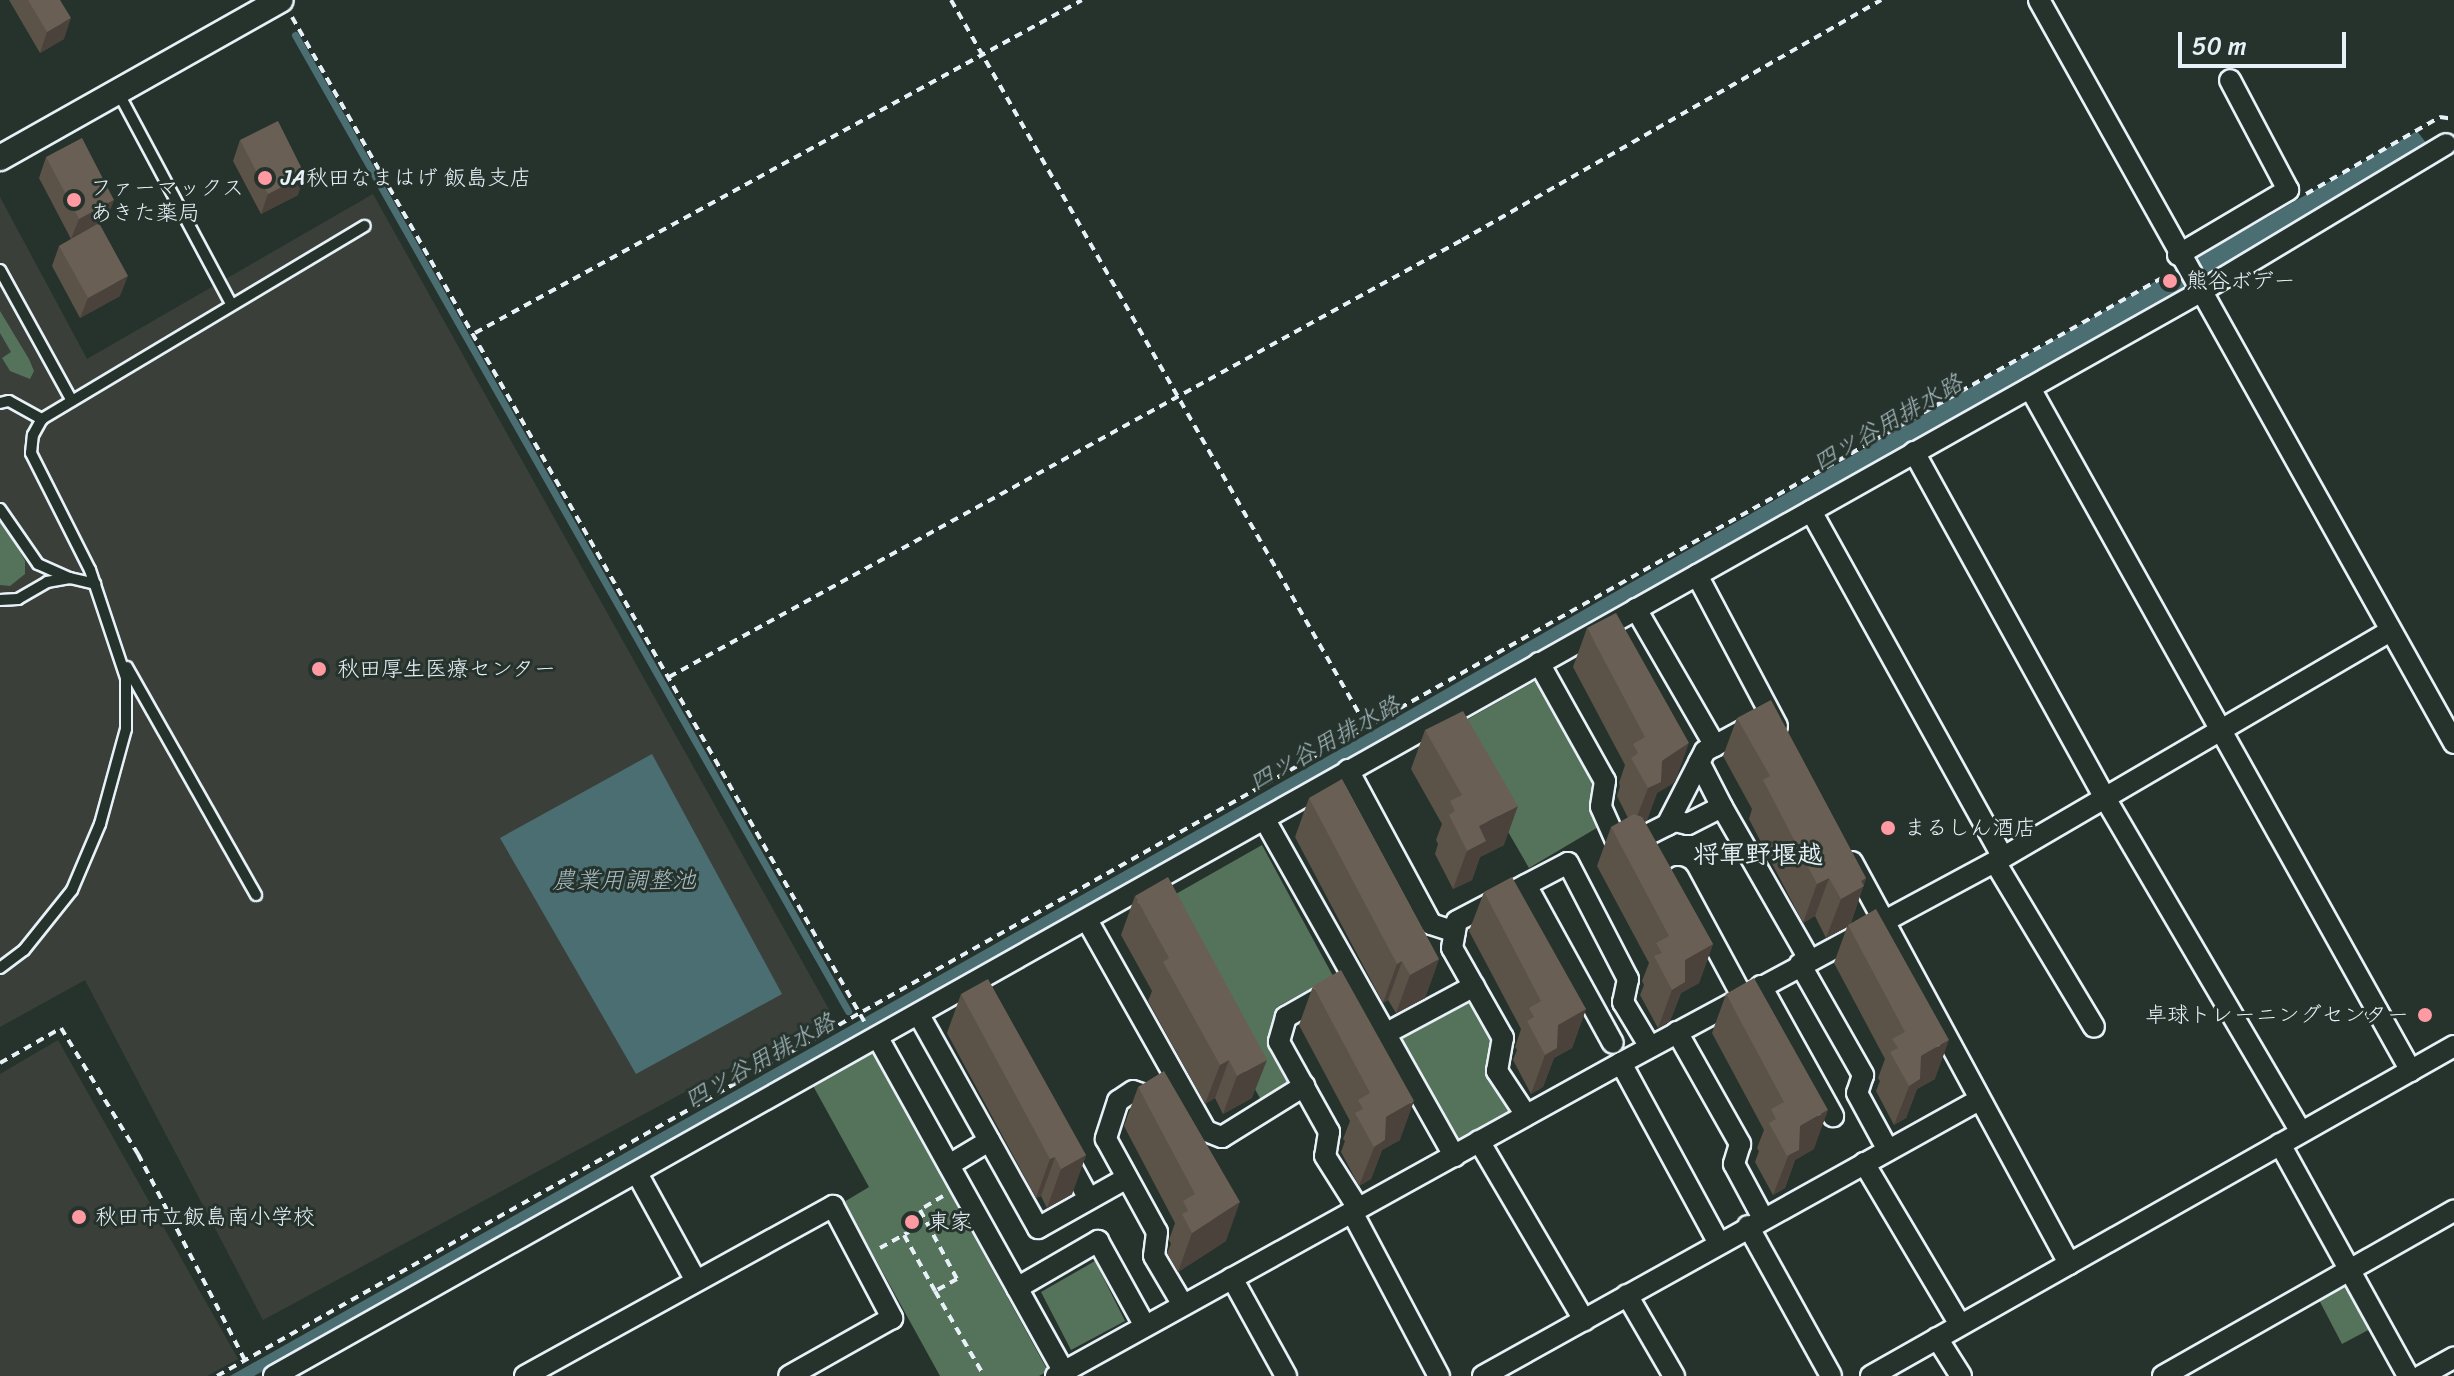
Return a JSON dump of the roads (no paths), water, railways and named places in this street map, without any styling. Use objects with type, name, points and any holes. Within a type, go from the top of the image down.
[{"type":"street","points":[[2039,0],[2181,260],[2454,743]]},
{"type":"street","points":[[0,158],[118,92],[285,7]]},
{"type":"street","points":[[2181,260],[2288,190],[2230,80]]},
{"type":"street","points":[[274,1376],[919,1015],[974,993],[1087,920],[2030,388],[2446,144]]},
{"type":"street","points":[[2030,388],[2411,1071]]},
{"type":"street","points":[[1914,452],[2105,798],[2301,1132]]},
{"type":"street","points":[[1811,511],[1999,859],[2094,1027]]},
{"type":"street","points":[[1697,575],[1786,743]]},
{"type":"street","points":[[1636,609],[1715,746]]},
{"type":"street","points":[[878,1038],[1062,1375],[1742,996],[1999,859],[2220,727],[2389,632]]},
{"type":"street","points":[[1539,663],[1605,781],[1601,807],[1615,838],[1631,843],[1667,825],[1688,824],[1722,807]]},
{"type":"street","points":[[1667,825],[1699,762],[1715,746],[1771,716]]},
{"type":"street","points":[[1699,762],[1863,1075],[1857,1093],[1888,1150]]},
{"type":"street","points":[[1348,770],[1431,924],[1455,932]]},
{"type":"street","points":[[1265,820],[1454,1156]]},
{"type":"street","points":[[1839,838],[2069,1264]]},
{"type":"street","points":[[1526,1115],[1497,1071],[1503,1038],[1452,948],[1457,921],[1568,863],[1628,979],[1623,1002],[1650,1047]]},
{"type":"street","points":[[1678,877],[1742,996]]},
{"type":"street","points":[[1526,885],[1613,1043]]},
{"type":"street","points":[[1087,920],[1206,1131],[1222,1137],[1304,1086]]},
{"type":"street","points":[[1354,979],[1286,1017],[1279,1042],[1329,1132],[1325,1156],[1439,1376]]},
{"type":"street","points":[[1385,1034],[1474,986]]},
{"type":"street","points":[[1761,986],[1833,1116]]},
{"type":"street","points":[[919,1015],[1038,1228],[1127,1178]]},
{"type":"street","points":[[1677,1032],[1740,1144],[1734,1164],[1756,1222],[1831,1376]]},
{"type":"street","points":[[1871,1376],[2454,1046]]},
{"type":"street","points":[[1621,1063],[1718,1242]]},
{"type":"street","points":[[1183,1305],[1154,1256],[1157,1232],[1106,1139],[1118,1101],[1133,1091],[1194,1110]]},
{"type":"street","points":[[1483,1376],[1516,1368],[1584,1320],[1718,1242],[1979,1100]]},
{"type":"street","points":[[1052,1132],[1089,1199]]},
{"type":"street","points":[[949,1165],[989,1141]]},
{"type":"street","points":[[1479,1141],[1584,1320]]},
{"type":"street","points":[[2280,1144],[2408,1376]]},
{"type":"street","points":[[1864,1163],[1960,1325]]},
{"type":"street","points":[[638,1175],[695,1279]]},
{"type":"street","points":[[525,1376],[695,1279],[833,1206],[892,1318],[789,1376]]},
{"type":"street","points":[[2163,1376],[2190,1370],[2454,1211]]},
{"type":"street","points":[[1017,1288],[1098,1241],[1145,1326]]},
{"type":"street","points":[[1232,1278],[1286,1376]]},
{"type":"street","points":[[1627,1295],[1674,1376]]},
{"type":"street","points":[[1937,1338],[1961,1376]]},
{"type":"street","points":[[2421,1376],[2454,1358]]},
{"type":"lane","points":[[118,92],[231,304]]},
{"type":"lane","points":[[0,968],[24,950],[72,890],[100,824],[126,729],[126,678],[95,584],[31,453],[42,419],[365,226]]},
{"type":"lane","points":[[0,270],[72,401]]},
{"type":"lane","points":[[0,403],[9,401],[42,419]]},
{"type":"lane","points":[[0,509],[38,564],[70,578],[95,584]]},
{"type":"lane","points":[[0,600],[18,599],[47,582],[70,578]]},
{"type":"lane","points":[[115,644],[256,895]]},
{"type":"water","name":"四ツ谷用排水路","points":[[2417,131],[2427,144],[2187,290],[867,1036],[254,1376],[230,1376],[1406,712]]},
{"type":"water","name":"農業用調整池","points":[[652,754],[782,994],[636,1074],[500,838]]},
{"type":"waterway","points":[[295,35],[848,1011]]},
{"type":"place","name":"JA秋田なまはげ 飯島支店","points":[[265,178]]},
{"type":"place","name":"ファーマックス あきた薬局","points":[[74,200]]},
{"type":"place","name":"熊谷ボデー","points":[[2170,281]]},
{"type":"place","name":"秋田厚生医療センター","points":[[319,669]]},
{"type":"place","name":"まるしん酒店","points":[[1888,828]]},
{"type":"place","name":"卓球トレーニングセンター","points":[[2425,1015]]},
{"type":"place","name":"秋田市立飯島南小学校","points":[[79,1217]]},
{"type":"place","name":"東家","points":[[912,1222]]},
{"type":"district","name":"将軍野堰越","points":[[1758,855]]}]
